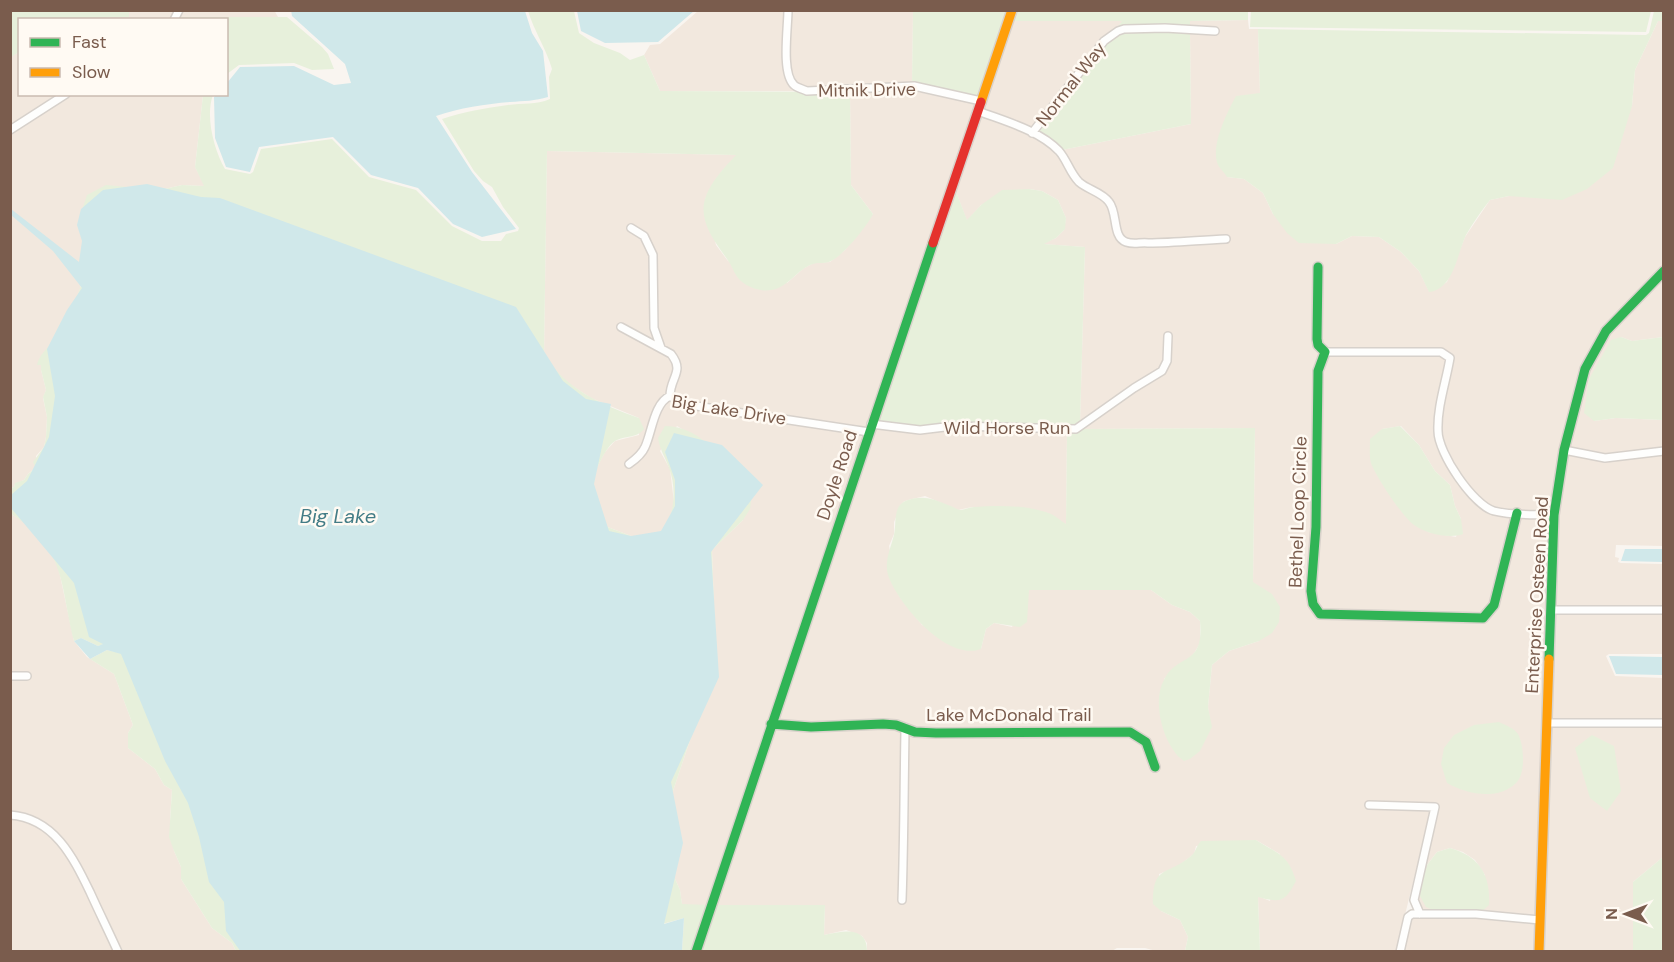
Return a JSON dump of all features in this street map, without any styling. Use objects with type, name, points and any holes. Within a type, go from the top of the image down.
[{"type":"street","name":"Mitnik Drive","points":[[788,10],[786,68],[789,78],[795,85],[807,91],[914,86],[981,101]]},
{"type":"street","name":"Doyle Road","points":[[696,951],[1012,10]]},
{"type":"street","name":"Normal Way","points":[[1032,133],[1104,41],[1118,31],[1165,28],[1215,31]]},
{"type":"street","points":[[10,130],[63,96]]},
{"type":"street","points":[[978,111],[1032,133],[1060,152],[1080,182],[1109,200],[1115,212],[1119,237],[1123,241],[1134,244],[1226,239]]},
{"type":"street","points":[[631,228],[644,236],[653,255],[654,328],[661,348]]},
{"type":"street","points":[[1318,267],[1318,345],[1325,352],[1441,352],[1450,358],[1438,421],[1439,444],[1444,457],[1482,505],[1494,511],[1554,515]]},
{"type":"street","name":"Enterprise Osteen Road","points":[[1539,951],[1554,515],[1564,450],[1585,369],[1594,350],[1606,331],[1664,272]]},
{"type":"street","points":[[621,327],[671,354],[679,366],[670,389],[670,396]]},
{"type":"street","name":"Wild Horse Run","points":[[870,428],[920,430],[953,426],[1076,429],[1162,371],[1167,361],[1168,336]]},
{"type":"street","name":"Bethel Loop Circle","points":[[1325,352],[1318,371],[1316,527],[1311,591],[1311,601],[1320,614],[1483,618],[1494,605],[1517,513]]},
{"type":"street","name":"Big Lake Drive","points":[[629,464],[644,449],[658,412],[664,400],[670,396],[683,404],[870,428]]},
{"type":"street","points":[[1564,450],[1605,459],[1664,451]]},
{"type":"street","points":[[1551,610],[1664,610]]},
{"type":"street","points":[[10,676],[27,676]]},
{"type":"street","points":[[1547,723],[1664,723]]},
{"type":"street","name":"Lake McDonald Trail","points":[[771,724],[811,727],[883,724],[896,725],[905,730],[936,733],[1130,732],[1146,742],[1155,767]]},
{"type":"street","points":[[902,900],[906,793],[905,730]]},
{"type":"street","points":[[1369,805],[1435,807],[1414,900],[1420,914]]},
{"type":"street","points":[[10,815],[30,818],[43,825],[66,847],[118,951]]},
{"type":"street","points":[[1400,951],[1408,917],[1412,914],[1476,914],[1540,920]]},
{"type":"shaded area","points":[[274,10],[278,17],[180,17],[183,11]]},
{"type":"shaded area","points":[[129,11],[176,11],[172,18],[77,18],[78,17],[129,16]]},
{"type":"shaded area","points":[[698,11],[785,11],[783,68],[790,87],[800,91],[660,91],[644,55],[650,45],[660,44]]},
{"type":"shaded area","points":[[791,11],[913,11],[912,83],[808,88],[797,83],[790,68]]},
{"type":"shaded area","points":[[1248,20],[1249,29],[1258,29],[1260,93],[1227,177],[1244,179],[1263,193],[1273,214],[1336,244],[1352,236],[1379,237],[1401,252],[1419,271],[1429,291],[1433,291],[1447,282],[1465,237],[1490,200],[1509,196],[1528,196],[1632,106],[1635,70],[1658,21],[1663,21],[1663,267],[1591,348],[1551,512],[1495,508],[1484,503],[1448,455],[1443,444],[1441,421],[1453,359],[1444,349],[1326,349],[1316,362],[1314,371],[1312,611],[1485,619],[1520,516],[1551,518],[1537,917],[1480,913],[1485,875],[1475,860],[1463,852],[1450,848],[1437,852],[1427,865],[1436,911],[1412,911],[1438,808],[1435,804],[1366,802],[1366,808],[1431,810],[1396,951],[1260,951],[1258,896],[1270,901],[1280,854],[1256,840],[1196,846],[1194,854],[1177,867],[1159,874],[1161,911],[1180,920],[1188,937],[1185,951],[1117,948],[1110,952],[867,951],[867,943],[862,936],[846,930],[824,935],[825,906],[715,905],[774,727],[876,727],[776,722],[875,428],[920,433],[953,429],[1067,433],[1066,524],[972,507],[958,510],[925,496],[903,502],[894,522],[894,534],[889,546],[899,596],[922,625],[981,649],[986,629],[994,623],[1012,627],[1029,590],[1151,590],[1172,605],[1190,612],[1200,621],[1200,643],[1192,657],[1179,664],[1164,679],[1211,727],[1208,707],[1212,665],[1229,651],[1259,641],[1253,583],[1255,428],[1083,429],[1136,390],[1165,373],[1170,361],[1171,334],[1165,333],[1160,369],[1080,424],[1085,247],[1042,244],[1056,238],[1064,230],[1066,218],[1058,200],[1042,191],[1029,189],[981,205],[967,221],[955,189],[980,115],[1041,141],[1057,154],[1077,184],[1106,202],[1112,213],[1116,237],[1122,244],[1135,247],[1229,242],[1229,236],[1134,241],[1125,238],[1122,235],[1118,211],[1112,199],[1082,180],[1062,150],[1191,124],[1190,32],[1218,34],[1219,28],[1190,26],[1190,21]],"holes":[[[895,728],[1138,732],[1150,741],[1159,769],[1140,740],[1129,735],[909,734],[905,903],[899,903],[902,732]]]},
{"type":"shaded area","points":[[1012,21],[1123,21],[1101,39],[1031,129],[982,109]]},
{"type":"shaded area","points":[[18,53],[18,96],[59,96],[10,126],[10,57]]},
{"type":"shaded area","points":[[912,91],[977,103],[866,429],[685,401],[673,395],[682,366],[674,352],[664,346],[659,333],[654,247],[646,234],[630,224],[626,228],[641,238],[647,248],[651,328],[655,341],[620,323],[617,328],[669,356],[674,370],[667,394],[661,399],[655,411],[641,448],[625,464],[629,468],[647,451],[661,413],[669,399],[864,434],[708,905],[682,905],[680,890],[672,872],[671,797],[690,740],[714,606],[712,550],[743,520],[712,447],[677,426],[660,451],[670,469],[674,503],[664,532],[639,539],[605,526],[592,488],[595,471],[605,452],[615,441],[639,435],[639,418],[591,398],[568,383],[553,369],[544,355],[547,151],[737,155],[722,171],[705,199],[716,245],[728,261],[787,283],[804,268],[814,263],[830,262],[845,250],[873,214],[851,185],[850,92]]},
{"type":"shaded area","points":[[70,96],[203,96],[195,167],[205,186],[182,185],[160,190],[87,267],[66,263],[81,285],[77,299],[38,365],[41,365],[46,390],[43,398],[47,417],[44,447],[36,456],[36,467],[24,480],[11,488],[11,133]]},
{"type":"shaded area","points":[[1663,276],[1663,337],[1632,341],[1621,337],[1594,421],[1616,418],[1663,420],[1663,448],[1605,456],[1568,448],[1588,370],[1597,351],[1609,332]]},
{"type":"shaded area","points":[[1327,355],[1440,355],[1446,359],[1434,421],[1436,446],[1442,458],[1480,507],[1493,514],[1513,516],[1491,604],[1481,615],[1322,611],[1315,601],[1321,371]],"holes":[[[1401,426],[1419,445],[1435,471],[1450,485],[1461,519],[1456,537],[1428,532],[1382,429]]]},
{"type":"shaded area","points":[[1567,454],[1605,461],[1663,454],[1663,546],[1616,545],[1615,557],[1619,558],[1618,562],[1621,563],[1663,564],[1663,607],[1555,607],[1558,515]]},
{"type":"shaded area","points":[[11,514],[25,522],[48,546],[58,566],[74,641],[87,657],[114,674],[133,725],[128,733],[128,748],[155,769],[164,785],[172,790],[170,819],[174,851],[181,867],[181,879],[212,928],[232,943],[236,951],[122,951],[69,845],[43,821],[32,816],[11,812],[11,679],[30,679],[30,674],[11,673]]},
{"type":"shaded area","points":[[1555,613],[1663,613],[1663,654],[1609,654],[1606,656],[1615,676],[1663,678],[1663,720],[1550,720]]},
{"type":"shaded area","points":[[1550,726],[1663,726],[1663,857],[1633,882],[1633,951],[1543,952]]},
{"type":"shaded area","points":[[10,818],[28,821],[40,828],[64,849],[115,951],[11,952]]},
{"type":"shaded area","points":[[1411,917],[1455,917],[1537,923],[1536,951],[1403,952]]},
{"type":"green space","points":[[1015,10],[1248,11],[1248,20],[1190,21],[1190,26],[1141,25],[1117,28],[1122,21],[1012,21]]},
{"type":"green space","points":[[1251,10],[1651,11],[1646,32],[1250,27]]},
{"type":"green space","points":[[10,11],[129,11],[129,17],[18,18],[18,53],[11,57]]},
{"type":"green space","name":"Big Lake","points":[[528,11],[574,11],[579,33],[594,43],[620,53],[630,60],[644,55],[660,91],[850,92],[851,185],[873,214],[855,240],[836,258],[829,262],[807,266],[777,289],[759,290],[747,285],[737,277],[710,233],[704,216],[705,199],[710,187],[736,155],[547,151],[544,355],[553,367],[574,386],[598,401],[639,418],[644,429],[638,434],[613,443],[605,452],[597,469],[595,493],[605,526],[639,539],[664,532],[672,509],[674,492],[669,468],[658,438],[665,426],[679,428],[704,440],[752,494],[750,509],[743,520],[712,550],[714,606],[690,740],[671,797],[672,872],[680,890],[682,904],[708,905],[692,951],[682,951],[684,918],[659,925],[510,864],[104,644],[98,646],[81,638],[74,641],[58,569],[51,554],[42,540],[29,527],[11,514],[11,488],[15,483],[24,480],[36,468],[33,462],[44,447],[46,437],[47,417],[43,397],[46,390],[41,365],[37,365],[38,361],[66,321],[81,285],[54,250],[83,267],[81,213],[87,195],[106,185],[160,190],[182,185],[204,186],[195,167],[203,96],[213,96],[210,123],[217,152],[225,169],[250,174],[253,172],[261,149],[332,139],[369,177],[416,190],[452,226],[482,241],[501,241],[506,234],[518,231],[519,228],[503,207],[492,187],[474,171],[442,119],[483,109],[550,99],[549,77],[552,69]]},
{"type":"green space","points":[[913,11],[1008,11],[979,97],[912,83]]},
{"type":"green space","points":[[1654,11],[1663,11],[1663,21],[1658,21],[1635,70],[1632,106],[1613,168],[1587,189],[1562,200],[1509,196],[1490,200],[1466,235],[1449,278],[1437,289],[1429,292],[1419,271],[1401,252],[1379,237],[1352,236],[1336,244],[1299,243],[1287,233],[1273,214],[1263,193],[1244,179],[1227,177],[1218,165],[1216,149],[1218,139],[1224,120],[1236,96],[1260,93],[1258,29],[1646,35],[1649,33]]},
{"type":"green space","points":[[287,17],[322,47],[328,54],[334,69],[312,70],[294,63],[239,65],[228,73],[228,18],[180,18]]},
{"type":"green space","points":[[1190,32],[1191,124],[1062,150],[1037,132],[1107,43],[1119,33]]},
{"type":"green space","points":[[955,189],[967,220],[981,205],[1002,190],[1042,191],[1058,200],[1066,218],[1065,229],[1056,238],[1044,244],[1085,247],[1080,424],[1075,426],[921,427],[877,421]]},
{"type":"green space","points":[[1621,337],[1632,341],[1663,337],[1663,420],[1616,418],[1594,421],[1584,413],[1589,379],[1611,340]]},
{"type":"green space","points":[[1400,426],[1419,445],[1435,471],[1450,485],[1461,519],[1463,534],[1438,535],[1414,525],[1396,505],[1378,477],[1370,460],[1370,439],[1382,429]]},
{"type":"green space","points":[[1255,428],[1253,582],[1272,594],[1280,607],[1279,622],[1272,633],[1259,641],[1229,651],[1212,665],[1208,707],[1212,727],[1200,751],[1190,759],[1184,761],[1169,744],[1162,726],[1159,697],[1164,680],[1170,671],[1189,658],[1198,646],[1200,621],[1190,612],[1172,605],[1151,590],[1029,590],[1027,622],[1020,627],[994,623],[986,629],[981,649],[968,651],[939,639],[926,628],[913,615],[893,587],[888,575],[887,560],[894,535],[897,510],[903,502],[928,498],[960,510],[983,506],[1023,507],[1051,514],[1066,524],[1067,433],[1083,429]]},
{"type":"green space","points":[[107,650],[125,654],[287,951],[236,951],[232,943],[212,928],[181,879],[181,867],[169,837],[172,790],[164,785],[155,769],[128,748],[128,733],[133,725],[114,674],[90,659]]},
{"type":"green space","points":[[1499,722],[1514,730],[1520,739],[1523,766],[1516,783],[1500,792],[1482,794],[1472,793],[1447,783],[1441,764],[1444,748],[1454,735],[1474,725]]},
{"type":"green space","points":[[1592,735],[1614,746],[1621,791],[1607,811],[1590,798],[1575,748]]},
{"type":"green space","points":[[1256,840],[1286,860],[1296,881],[1289,893],[1282,899],[1272,900],[1258,897],[1260,951],[1185,951],[1188,937],[1180,920],[1161,911],[1153,904],[1155,883],[1158,877],[1191,856],[1201,841]]},
{"type":"green space","points":[[1450,848],[1469,856],[1481,868],[1485,876],[1489,905],[1480,913],[1436,911],[1426,907],[1420,896],[1427,865],[1437,852]]},
{"type":"green space","points":[[1663,857],[1663,951],[1633,951],[1633,882]]},
{"type":"green space","points":[[715,905],[825,905],[824,935],[846,931],[858,933],[866,943],[867,951],[700,952]]},
{"type":"water","points":[[291,10],[525,11],[532,33],[543,51],[548,97],[473,107],[436,116],[472,172],[516,229],[482,237],[453,224],[418,188],[371,175],[333,137],[259,147],[250,172],[226,167],[215,138],[214,97],[228,96],[228,82],[240,67],[294,66],[334,85],[351,83],[345,64],[292,16]]},
{"type":"water","points":[[577,10],[694,11],[658,42],[605,43],[581,31]]},
{"type":"water","name":"Big Lake","points":[[147,184],[201,197],[220,198],[516,307],[563,381],[586,399],[611,404],[594,484],[609,531],[631,536],[661,531],[675,506],[675,480],[665,452],[674,433],[722,445],[763,485],[711,552],[719,677],[671,782],[683,843],[664,924],[684,918],[682,951],[241,952],[226,931],[224,902],[209,882],[199,837],[188,803],[165,761],[121,654],[107,650],[90,659],[74,641],[81,638],[98,646],[103,644],[89,637],[74,583],[11,508],[11,495],[27,481],[49,437],[55,396],[47,349],[67,310],[82,288],[53,251],[11,215],[11,209],[79,262],[82,241],[77,225],[81,209],[103,190]]},
{"type":"water","points":[[1625,549],[1663,549],[1663,562],[1621,561]]},
{"type":"water","points":[[1609,656],[1663,657],[1663,675],[1616,674]]},
{"type":"traffic: fast","points":[[696,952],[933,243]]},
{"type":"traffic: fast","points":[[1318,267],[1317,339],[1318,345],[1325,352],[1318,371],[1316,527],[1311,591],[1313,604],[1320,614],[1483,618],[1494,605],[1517,513]]},
{"type":"traffic: fast","points":[[1549,659],[1554,515],[1564,450],[1585,369],[1606,331],[1664,271]]},
{"type":"traffic: fast","points":[[771,724],[811,727],[883,724],[896,725],[915,732],[936,733],[1130,732],[1146,742],[1155,767]]},
{"type":"traffic: slow","points":[[981,102],[1012,10]]},
{"type":"traffic: slow","points":[[1539,952],[1549,659]]},
{"type":"traffic: jam","points":[[933,243],[981,102]]}]
